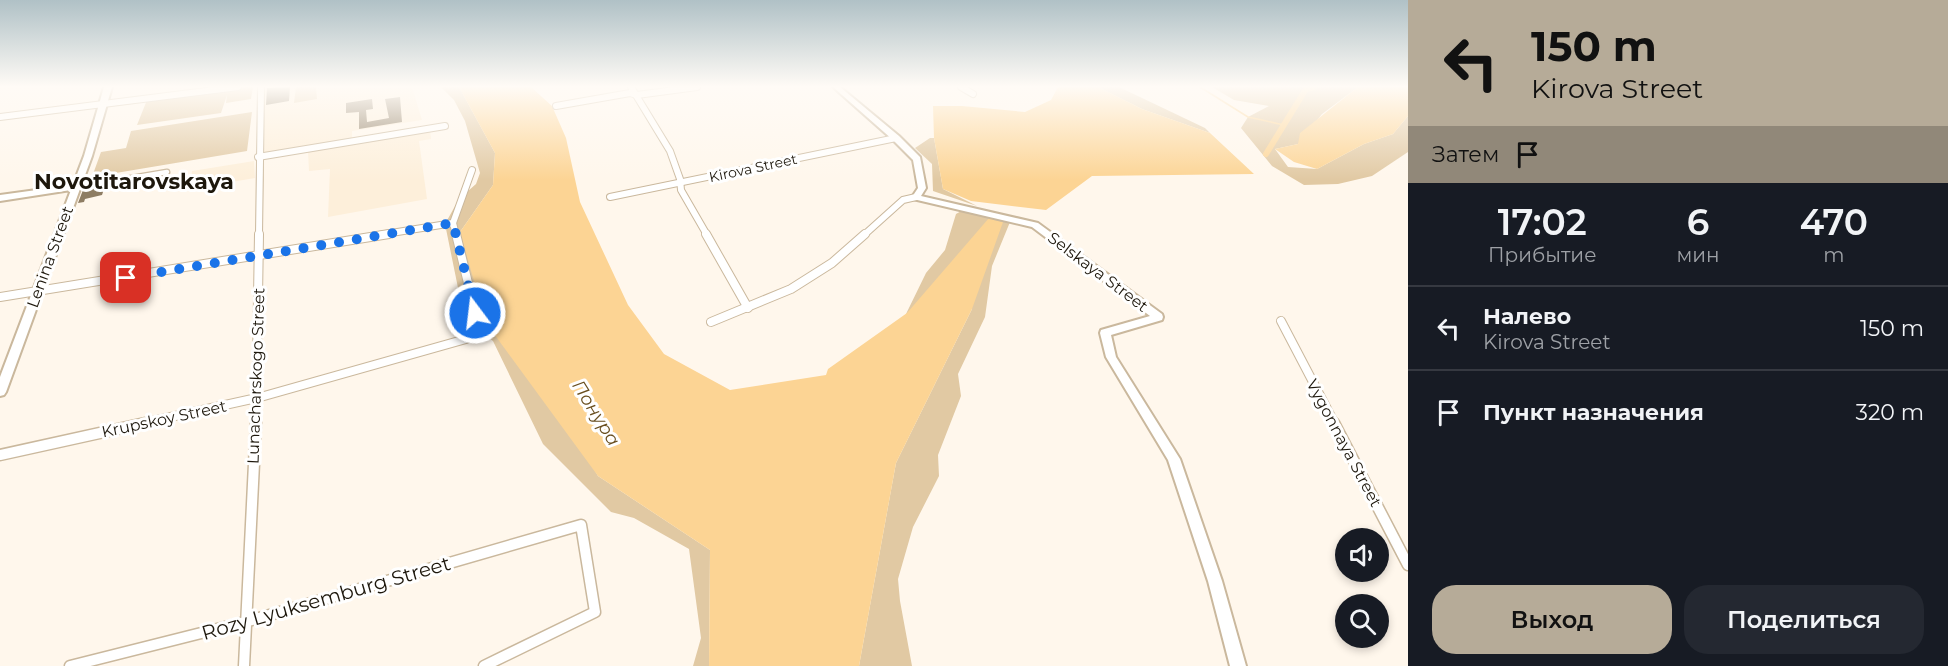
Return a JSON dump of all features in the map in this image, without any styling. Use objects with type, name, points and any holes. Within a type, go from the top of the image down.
[{"type":"street","name":"Lenina Street","points":[[0,392],[88,156],[99,118]]},
{"type":"street","name":"Lunacharskogo Street","points":[[244,666],[257,398],[260,118]]},
{"type":"street","points":[[651,118],[681,184],[681,190],[748,308]]},
{"type":"street","points":[[711,322],[791,289],[832,262],[903,200],[916,197],[922,188],[917,159],[873,118]]},
{"type":"street","points":[[258,158],[445,126]]},
{"type":"street","name":"Kirova Street","points":[[609,197],[896,138]]},
{"type":"street","points":[[472,170],[453,223],[481,336]]},
{"type":"street","points":[[108,182],[167,172]]},
{"type":"street","points":[[0,198],[76,187]]},
{"type":"street","name":"Selskaya Street","points":[[916,197],[1035,225],[1158,317],[1105,333],[1111,357],[1174,459],[1215,581],[1238,666]]},
{"type":"street","points":[[0,297],[453,223]]},
{"type":"street","name":"Vygonnaya Street","points":[[1281,321],[1408,565]]},
{"type":"street","name":"Krupskoy Street","points":[[0,455],[257,398],[466,339]]},
{"type":"street","name":"Rozy Lyuksemburg Street","points":[[70,666],[245,622],[581,525],[595,612],[484,666]]},
{"type":"shaded area","points":[[140,118],[185,118],[137,125]]},
{"type":"shaded area","points":[[213,118],[251,118],[247,151],[92,177],[101,152],[126,148],[131,131]]},
{"type":"shaded area","points":[[263,118],[421,118],[422,120],[352,131],[352,140],[262,155]]},
{"type":"shaded area","points":[[463,118],[476,118],[495,153],[493,185],[460,232],[598,476],[710,550],[709,666],[693,666],[701,638],[689,549],[634,518],[611,512],[543,444],[493,341],[484,334],[467,332],[445,224],[459,199],[476,184],[480,173]]},
{"type":"shaded area","points":[[1168,118],[1184,118],[1205,128],[1210,133]]},
{"type":"shaded area","points":[[1247,118],[1319,118],[1298,144],[1275,149],[1288,167],[1317,169],[1364,144],[1393,134],[1408,118],[1408,152],[1372,176],[1338,184],[1304,185],[1272,166],[1241,128]]},
{"type":"shaded area","points":[[430,130],[431,139],[419,141],[427,199],[328,217],[330,169],[309,171],[308,151]]},
{"type":"shaded area","points":[[930,138],[934,138],[943,189],[977,206],[933,191],[932,164],[915,148]]},
{"type":"shaded area","points":[[254,161],[255,178],[190,189],[192,171]]},
{"type":"shaded area","points":[[963,210],[1010,222],[992,266],[985,317],[958,374],[961,396],[938,455],[939,476],[913,527],[898,579],[912,666],[859,666],[896,463],[972,309],[906,314],[926,273],[945,250],[956,214]]},
{"type":"water","name":"Понура","points":[[476,118],[557,118],[566,138],[580,202],[628,305],[664,354],[730,390],[826,375],[828,369],[907,313],[989,218],[1003,222],[972,309],[896,463],[859,666],[709,666],[710,550],[598,476],[486,323],[460,232],[493,185],[495,153]]},
{"type":"water","points":[[933,118],[1168,118],[1210,133],[1254,174],[1092,176],[1046,210],[971,201],[943,189],[934,138]]},
{"type":"water","points":[[1319,118],[1406,118],[1393,134],[1364,144],[1317,169],[1294,162],[1275,149],[1298,144],[1300,133]]},
{"type":"building","points":[[359,118],[367,118],[367,122],[402,118],[402,122],[359,129]]},
{"type":"building","points":[[105,186],[102,195],[78,203],[83,190]]},
{"type":"waterway","points":[[1253,118],[1284,125]]},
{"type":"waterway","points":[[1266,154],[1288,118]]},
{"type":"district","name":"Novotitarovskaya","points":[[134,181]]},
{"type":"route","points":[[126,278],[453,223],[475,313]]}]
